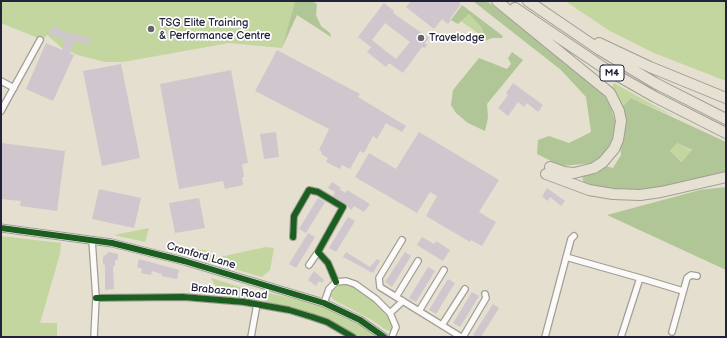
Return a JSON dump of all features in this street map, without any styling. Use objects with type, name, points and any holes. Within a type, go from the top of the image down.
[{"type":"highway","points":[[497,1],[604,88],[616,102],[619,111],[621,121],[618,140],[614,149],[603,162],[594,168],[574,173],[548,171],[589,190],[613,194],[640,195],[661,192],[726,177]]},
{"type":"highway","name":"M4","points":[[505,1],[604,68],[655,98],[726,133]]},
{"type":"highway","name":"M4","points":[[528,1],[600,50],[655,83],[726,119]]},
{"type":"highway","name":"M4","points":[[560,23],[674,77],[726,98]]},
{"type":"street","points":[[1,111],[40,40]]},
{"type":"street","points":[[1,81],[14,88]]},
{"type":"street","points":[[293,237],[294,216],[309,190],[318,192],[343,207],[309,265]]},
{"type":"street","name":"Cranford Lane","points":[[1,228],[92,240],[151,252],[324,303],[357,318],[384,337]]},
{"type":"street","points":[[545,337],[571,239],[574,236]]},
{"type":"street","points":[[92,240],[96,298],[94,337]]},
{"type":"street","points":[[402,240],[379,278],[378,283],[380,287],[462,337],[486,298],[486,294]]},
{"type":"street","points":[[318,252],[328,263],[336,282]]},
{"type":"street","points":[[566,257],[683,291]]},
{"type":"street","points":[[396,297],[418,261]]},
{"type":"street","points":[[419,311],[444,270]]},
{"type":"street","points":[[672,332],[688,277],[691,275],[697,276]]},
{"type":"street","points":[[621,337],[640,278]]},
{"type":"street","points":[[324,303],[329,289],[336,282],[346,281],[355,284],[376,299],[390,314],[396,327],[392,337]]},
{"type":"street","points":[[442,325],[465,289]]},
{"type":"street","name":"Brabazon Road","points":[[96,298],[183,297],[257,304],[289,310],[327,322],[353,337]]},
{"type":"street","points":[[390,314],[402,301]]},
{"type":"street","points":[[251,337],[257,304]]},
{"type":"green space","name":"TSG Elite Training & Performance Centre","points":[[1,1],[295,1],[282,48],[229,43],[123,62],[105,62],[78,55],[62,48],[47,35],[43,40],[1,23]]},
{"type":"green space","points":[[295,1],[312,1],[317,4],[316,15],[321,26],[330,33],[331,37],[297,15],[282,48]]},
{"type":"green space","points":[[473,1],[487,1],[583,76],[609,101],[615,121],[614,137],[605,152],[595,163],[561,166],[537,154],[538,140],[549,136],[569,143],[591,132],[586,97],[561,70]]},
{"type":"green space","points":[[565,1],[726,1],[726,81],[654,53],[610,31]]},
{"type":"green space","points":[[462,5],[503,36],[502,38],[492,38],[485,41],[482,39],[484,34],[481,27],[469,14],[458,24],[451,20]]},
{"type":"green space","points":[[469,14],[481,27],[484,34],[483,37],[461,21]]},
{"type":"green space","points":[[512,52],[523,60],[487,104],[488,118],[485,131],[468,123],[456,113],[451,105],[453,90],[479,58],[507,69],[511,64],[508,58]]},
{"type":"green space","points":[[614,83],[673,116],[631,98],[622,107],[618,97],[611,89]]},
{"type":"green space","points":[[631,98],[726,142],[726,174],[650,191],[615,191],[584,185],[582,175],[605,166],[613,168],[621,155],[620,145],[625,130],[622,107]],"holes":[[[677,143],[692,150],[682,162],[670,151]]]},
{"type":"green space","points":[[677,143],[692,151],[683,162],[670,151]]},
{"type":"green space","points":[[726,187],[726,270],[607,215],[700,190]]},
{"type":"green space","points":[[149,228],[145,242],[114,235]]},
{"type":"green space","points":[[1,236],[61,243],[60,254],[40,323],[57,323],[57,337],[1,337]]},
{"type":"green space","points":[[168,246],[210,251],[211,255],[215,254],[215,258],[266,247],[274,248],[270,270],[262,277],[168,250]]},
{"type":"green space","points":[[211,278],[253,291],[252,299],[217,296],[216,287]]},
{"type":"green space","points":[[342,283],[350,284],[368,295],[380,307],[393,324],[392,332],[334,300],[331,296],[331,292]]},
{"type":"green space","points":[[265,292],[324,306],[352,320],[378,337],[357,337],[350,331],[328,319],[290,307],[265,302]]},
{"type":"building","points":[[411,1],[457,1],[461,4],[448,24],[442,19],[434,29],[406,7]]},
{"type":"building","name":"Travelodge","points":[[384,3],[394,11],[393,13],[429,38],[425,43],[427,45],[425,48],[422,47],[403,73],[389,63],[386,67],[367,52],[371,47],[358,37]],"holes":[[[385,23],[410,42],[396,59],[372,40]]]},
{"type":"building","points":[[52,26],[72,35],[73,33],[91,39],[89,45],[75,40],[70,53],[74,55],[53,101],[26,89],[46,43],[62,50],[65,40],[49,34]]},
{"type":"building","points":[[277,50],[360,94],[358,97],[406,126],[402,132],[386,123],[377,139],[373,136],[364,153],[360,151],[350,169],[342,165],[340,169],[326,162],[328,158],[321,154],[322,152],[319,150],[329,129],[255,91]]},
{"type":"building","points":[[121,64],[140,158],[102,166],[83,71]]},
{"type":"building","points":[[231,70],[248,163],[242,164],[244,177],[242,177],[243,185],[225,189],[223,181],[179,189],[160,84]]},
{"type":"building","points":[[513,83],[543,105],[538,112],[527,103],[524,107],[518,102],[508,116],[498,108],[508,95],[506,93]]},
{"type":"building","points":[[276,132],[279,157],[264,159],[260,134]]},
{"type":"building","points":[[419,132],[499,180],[479,212],[496,222],[482,246],[471,240],[470,242],[426,216],[437,196],[430,192],[417,213],[355,177],[369,153],[396,169]]},
{"type":"building","points":[[1,143],[65,151],[57,211],[20,206],[21,201],[1,199]]},
{"type":"building","points":[[332,182],[341,188],[340,190],[346,193],[347,190],[370,204],[364,212],[354,206],[351,210],[345,203],[333,196],[335,192],[328,188]]},
{"type":"building","points":[[547,188],[565,201],[561,206],[550,197],[548,201],[542,197]]},
{"type":"building","points":[[99,189],[141,198],[134,228],[92,219]]},
{"type":"building","points":[[199,198],[205,228],[175,233],[169,203]]},
{"type":"building","points":[[318,198],[325,202],[306,233],[299,229]]},
{"type":"building","points":[[348,217],[355,221],[336,252],[329,248]]},
{"type":"building","points":[[308,233],[315,237],[296,268],[289,264]]},
{"type":"building","points":[[422,237],[434,244],[436,241],[450,250],[443,261],[417,245]]},
{"type":"building","points":[[109,252],[118,254],[118,259],[115,261],[115,266],[113,266],[114,289],[105,290],[105,265],[103,264],[103,257]]},
{"type":"building","points":[[346,252],[370,267],[377,259],[380,261],[373,273],[343,257]]},
{"type":"building","points":[[405,252],[411,256],[392,287],[385,282]]},
{"type":"building","points":[[139,259],[179,270],[177,279],[161,276],[162,274],[152,271],[151,275],[141,273],[142,269],[137,267]]},
{"type":"building","points":[[428,267],[435,271],[416,302],[409,298]]},
{"type":"building","points":[[314,271],[324,280],[322,283],[319,281],[316,286],[308,280]]},
{"type":"building","points":[[448,279],[455,283],[436,314],[429,310]]},
{"type":"building","points":[[472,292],[479,296],[460,327],[453,323]]},
{"type":"building","points":[[493,304],[499,308],[481,337],[476,337],[473,335]]},
{"type":"cycle path","points":[[293,237],[294,216],[309,190],[318,192],[343,207],[318,252],[328,263],[336,282]]},
{"type":"cycle path","points":[[1,228],[112,243],[184,261],[324,303],[360,320],[384,337]]},
{"type":"cycle path","points":[[96,298],[183,297],[244,302],[289,310],[312,317],[327,322],[353,337]]},
{"type":"place","name":"TSG Elite Training & Performance Centre","points":[[151,29]]},
{"type":"place","name":"Travelodge","points":[[421,38]]}]
